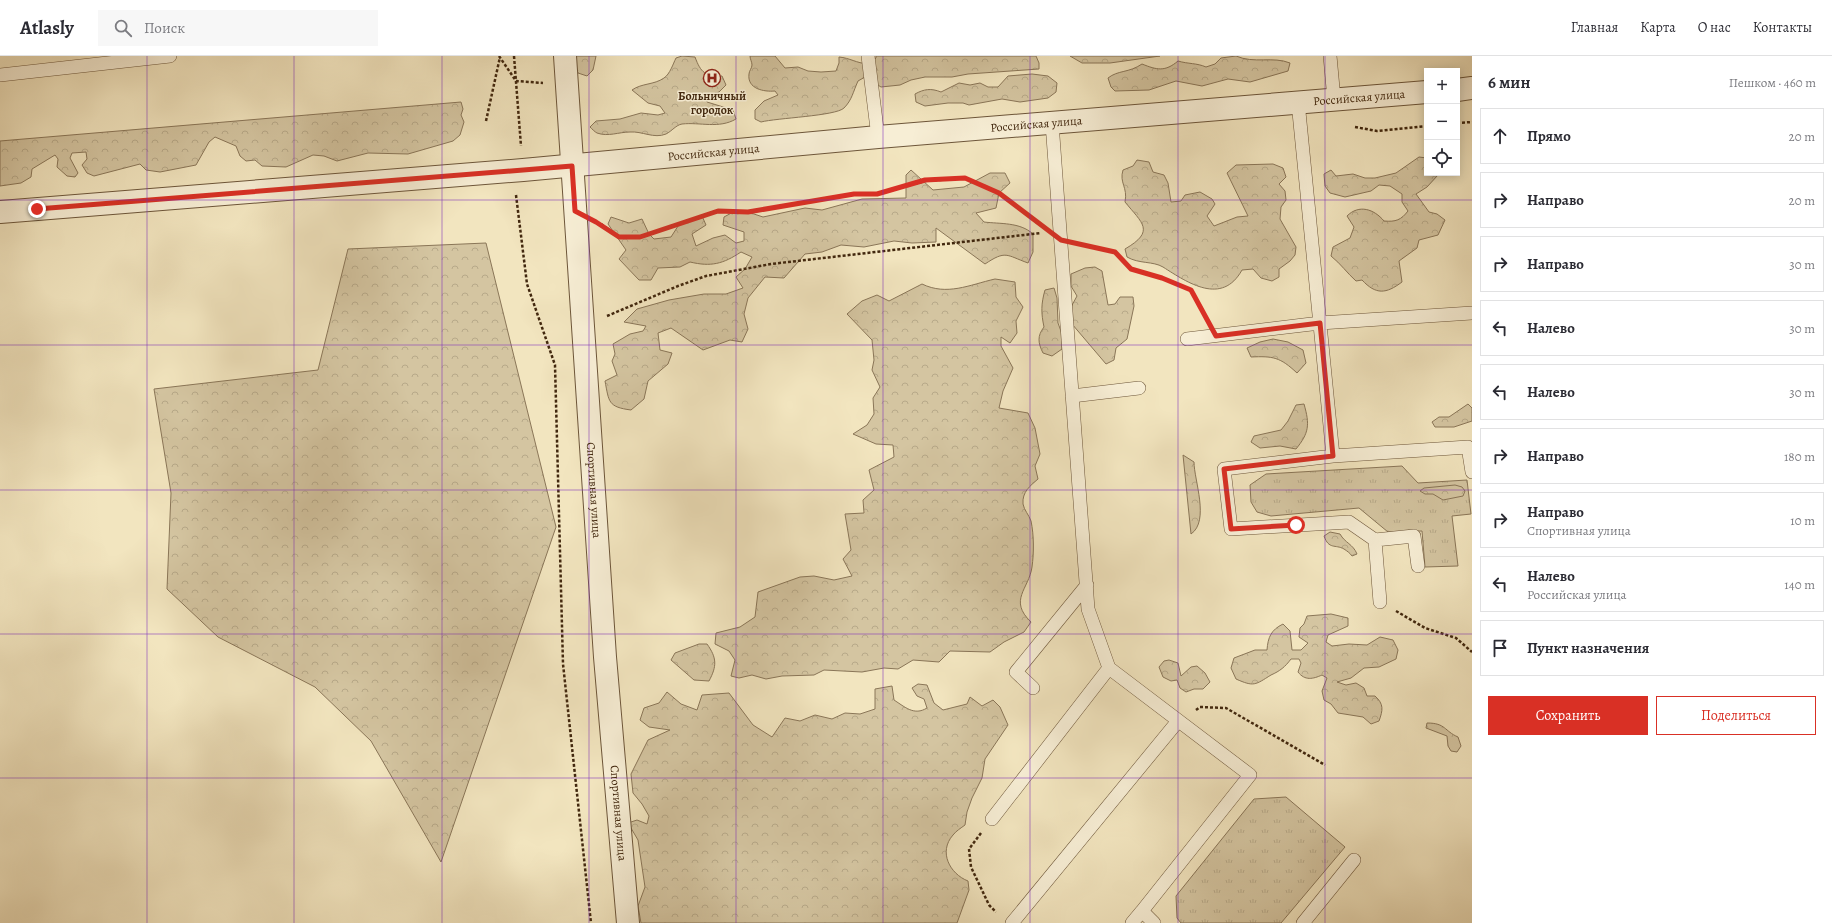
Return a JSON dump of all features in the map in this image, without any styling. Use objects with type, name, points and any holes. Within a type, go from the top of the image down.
[{"type":"street","name":"Спортивная улица","points":[[565,56],[605,650],[628,923]]},
{"type":"street","points":[[1460,90],[1472,88]]},
{"type":"street","name":"Российская улица","points":[[0,212],[513,171],[878,137],[1424,92]]},
{"type":"lane","points":[[0,75],[170,56]]},
{"type":"lane","points":[[868,56],[878,137]]},
{"type":"lane","points":[[1330,56],[1334,99]]},
{"type":"lane","points":[[1298,102],[1333,456]]},
{"type":"lane","points":[[1052,123],[1088,609],[1109,668],[1250,775],[1132,923]]},
{"type":"lane","points":[[1187,339],[1320,323],[1472,314]]},
{"type":"lane","points":[[1072,396],[1139,388]]},
{"type":"lane","points":[[1418,566],[1414,536],[1375,540],[1349,522],[1231,529],[1224,469],[1333,456],[1470,447],[1472,472]]},
{"type":"lane","points":[[1375,540],[1380,602]]},
{"type":"lane","points":[[1033,688],[1016,672],[1087,585]]},
{"type":"lane","points":[[992,819],[1109,668]]},
{"type":"lane","points":[[1012,923],[1178,721]]},
{"type":"lane","points":[[1303,923],[1354,860]]},
{"type":"lane","points":[[1142,911],[1154,923]]},
{"type":"path","points":[[499,56],[516,81]]},
{"type":"path","points":[[486,120],[499,56]]},
{"type":"path","points":[[514,56],[519,118]]},
{"type":"path","points":[[1460,123],[1472,122]]},
{"type":"path","points":[[1355,127],[1377,131],[1424,126]]},
{"type":"path","points":[[513,171],[527,284],[555,365],[563,664],[591,923]]},
{"type":"path","points":[[575,211],[596,222],[619,237],[640,237],[718,211],[748,212],[854,194],[877,194],[925,180],[965,178],[999,193],[1061,240],[1115,252],[1131,269],[1162,278],[1191,290],[1216,336]]},
{"type":"path","points":[[582,320],[603,318],[678,286],[706,276],[771,264],[1050,232]]},
{"type":"path","points":[[1380,602],[1426,628],[1456,638],[1472,652]]},
{"type":"path","points":[[1178,721],[1200,707],[1226,708],[1325,765]]},
{"type":"path","points":[[992,819],[969,849],[971,867],[989,904],[997,914]]},
{"type":"green space","points":[[573,56],[596,56],[593,70],[587,76],[578,73],[573,62]]},
{"type":"green space","points":[[682,56],[695,57],[699,67],[704,72],[711,75],[722,76],[726,85],[719,92],[706,96],[707,102],[733,110],[736,119],[723,124],[682,124],[666,134],[657,136],[634,132],[601,134],[596,133],[590,127],[596,121],[620,119],[641,113],[658,115],[665,113],[660,106],[648,103],[632,90],[664,78],[670,71],[676,58]]},
{"type":"green space","points":[[750,56],[775,56],[785,68],[798,67],[808,71],[821,72],[836,71],[839,63],[839,57],[868,64],[876,58],[876,56],[1036,56],[1039,63],[1039,69],[968,74],[952,77],[925,77],[911,80],[900,85],[881,87],[865,77],[858,81],[849,102],[839,111],[761,122],[755,119],[755,110],[764,101],[778,95],[775,91],[761,90],[753,86],[749,79],[752,65]]},
{"type":"green space","points":[[1070,56],[1160,56],[1110,63],[1082,63]]},
{"type":"green space","points":[[1236,56],[1250,59],[1277,60],[1290,63],[1288,71],[1250,82],[1228,79],[1202,86],[1176,81],[1149,90],[1115,91],[1111,87],[1108,78],[1112,75],[1133,69],[1142,64],[1152,68],[1161,69],[1169,67],[1178,61],[1206,67],[1215,64],[1221,58]]},
{"type":"green space","points":[[1032,74],[1048,76],[1057,83],[1056,92],[1048,98],[1020,102],[1002,99],[969,105],[963,103],[948,103],[925,106],[916,102],[915,94],[925,90],[941,92],[959,83],[970,85],[980,83],[988,87],[998,87],[1008,76]]},
{"type":"green space","points":[[461,102],[463,109],[461,115],[464,122],[460,135],[453,141],[408,154],[368,153],[337,161],[324,156],[313,155],[286,167],[262,166],[255,160],[246,161],[240,156],[236,146],[215,137],[209,142],[196,165],[160,172],[146,170],[140,164],[94,176],[87,173],[82,165],[87,159],[86,152],[72,153],[70,158],[78,173],[75,177],[67,176],[57,167],[58,159],[55,155],[32,169],[31,177],[21,183],[0,186],[0,141]]},
{"type":"green space","points":[[1419,157],[1424,158],[1424,176],[1437,176],[1427,187],[1416,194],[1429,212],[1437,214],[1445,220],[1438,235],[1419,240],[1417,248],[1399,261],[1402,282],[1391,289],[1381,291],[1372,288],[1362,280],[1356,281],[1331,256],[1333,247],[1350,238],[1354,227],[1347,216],[1356,210],[1361,209],[1376,213],[1384,221],[1398,220],[1408,211],[1402,202],[1402,194],[1390,186],[1379,185],[1371,191],[1345,197],[1330,193],[1325,186],[1324,174],[1331,170],[1336,176],[1353,174],[1365,178],[1375,178],[1396,173]]},
{"type":"green space","points":[[1137,160],[1149,162],[1153,172],[1164,175],[1168,183],[1171,202],[1181,201],[1185,195],[1200,192],[1212,199],[1215,204],[1207,216],[1214,226],[1237,217],[1248,216],[1227,173],[1236,165],[1273,164],[1283,168],[1286,177],[1279,184],[1285,191],[1286,200],[1281,207],[1280,219],[1296,247],[1295,255],[1290,261],[1279,269],[1279,277],[1272,281],[1261,278],[1253,269],[1242,270],[1234,281],[1225,287],[1215,289],[1204,288],[1194,284],[1159,265],[1136,261],[1127,257],[1125,249],[1135,243],[1140,237],[1143,232],[1143,227],[1141,221],[1125,202],[1126,197],[1122,174],[1123,170],[1133,166]]},
{"type":"green space","points":[[911,170],[933,190],[964,187],[990,173],[1005,173],[1010,183],[999,193],[996,208],[976,213],[984,222],[1016,225],[1033,234],[1033,252],[1028,263],[1010,256],[1002,255],[985,264],[936,228],[936,242],[912,243],[894,241],[864,247],[841,245],[822,252],[805,254],[784,278],[765,277],[748,298],[744,314],[748,329],[742,342],[730,340],[703,350],[671,328],[658,333],[660,350],[672,353],[668,364],[648,381],[644,399],[631,410],[618,407],[611,402],[605,381],[617,375],[612,361],[615,354],[613,344],[630,334],[643,331],[646,326],[624,322],[637,309],[669,300],[704,294],[726,294],[743,288],[736,277],[745,269],[752,257],[741,252],[717,263],[704,264],[690,262],[680,267],[658,268],[651,280],[639,280],[619,259],[626,250],[608,224],[611,217],[629,223],[642,219],[649,234],[654,239],[671,237],[680,223],[702,216],[706,225],[692,234],[696,246],[713,238],[725,235],[736,243],[744,241],[744,232],[723,225],[724,217],[735,211],[748,212],[763,217],[805,208],[822,210],[862,199],[906,198],[906,175]]},
{"type":"green space","points":[[486,243],[556,527],[441,862],[371,741],[315,687],[218,637],[167,589],[171,493],[154,389],[318,370],[348,249]]},
{"type":"green space","points":[[1095,267],[1102,271],[1108,305],[1115,304],[1120,297],[1133,297],[1134,306],[1127,339],[1116,348],[1114,360],[1106,364],[1072,324],[1071,307],[1077,296],[1071,286],[1071,274],[1085,268]]},
{"type":"green space","points":[[995,279],[1015,282],[1016,297],[1023,307],[1016,321],[1017,333],[1010,343],[1001,337],[1001,346],[1013,368],[1003,391],[999,408],[1028,413],[1035,428],[1040,454],[1035,466],[1038,479],[1027,490],[1023,500],[1023,504],[1031,521],[1033,532],[1033,550],[1030,575],[1020,601],[1024,614],[1031,622],[1024,632],[1004,642],[990,652],[950,651],[939,662],[913,660],[898,669],[884,668],[862,672],[824,670],[814,675],[782,676],[766,679],[752,675],[739,678],[731,676],[735,660],[729,651],[715,644],[716,633],[740,627],[755,617],[758,592],[800,577],[814,576],[834,580],[852,576],[843,559],[851,550],[845,514],[864,513],[863,500],[874,490],[869,470],[894,457],[893,445],[876,444],[853,434],[867,425],[874,414],[873,398],[880,387],[872,370],[874,360],[872,340],[847,314],[862,301],[877,295],[889,301],[922,284],[940,289],[949,289]]},
{"type":"green space","points":[[1054,288],[1057,298],[1058,323],[1062,334],[1062,349],[1052,356],[1043,353],[1039,340],[1040,333],[1044,327],[1042,308],[1045,290]]},
{"type":"green space","points":[[1273,339],[1288,342],[1303,350],[1306,363],[1297,373],[1286,364],[1271,357],[1251,357],[1247,348],[1260,342]]},
{"type":"green space","points":[[1304,404],[1308,423],[1304,438],[1296,449],[1280,446],[1260,448],[1251,442],[1254,436],[1281,430],[1288,421],[1296,405]]},
{"type":"green space","points":[[1468,404],[1472,408],[1472,421],[1454,427],[1435,427],[1432,422],[1439,417],[1449,417]]},
{"type":"green space","points":[[1183,455],[1194,462],[1200,500],[1197,528],[1191,534]]},
{"type":"green space","points":[[1402,466],[1418,483],[1467,480],[1471,514],[1452,516],[1458,566],[1425,567],[1422,531],[1388,532],[1359,508],[1271,516],[1257,512],[1251,502],[1250,485],[1266,474]]},
{"type":"green space","points":[[1455,485],[1462,487],[1465,491],[1463,496],[1443,500],[1433,494],[1425,494],[1420,491],[1424,488]]},
{"type":"green space","points":[[1330,532],[1340,534],[1357,554],[1352,556],[1344,549],[1330,545],[1324,536]]},
{"type":"green space","points":[[1331,614],[1348,618],[1348,626],[1328,635],[1326,642],[1332,646],[1349,644],[1367,645],[1380,637],[1393,640],[1398,650],[1396,659],[1379,667],[1364,668],[1351,678],[1337,682],[1346,685],[1356,683],[1364,688],[1367,696],[1375,696],[1382,707],[1379,721],[1371,724],[1363,717],[1338,713],[1331,704],[1324,700],[1322,691],[1327,678],[1322,675],[1312,678],[1303,677],[1298,672],[1301,663],[1299,659],[1291,659],[1280,670],[1254,684],[1236,679],[1231,668],[1234,658],[1255,650],[1267,650],[1268,641],[1271,634],[1283,624],[1290,631],[1292,650],[1301,650],[1308,643],[1299,637],[1300,628],[1304,624],[1307,616]]},
{"type":"green space","points":[[699,644],[707,644],[713,654],[715,666],[709,681],[694,680],[671,660],[675,653]]},
{"type":"green space","points":[[1169,660],[1178,663],[1181,676],[1191,667],[1197,666],[1205,673],[1210,682],[1203,689],[1194,689],[1186,692],[1180,688],[1177,680],[1171,681],[1163,677],[1159,667],[1164,661]]},
{"type":"green space","points":[[918,684],[927,685],[934,703],[943,710],[967,704],[970,697],[982,706],[993,700],[1000,707],[1008,725],[985,759],[982,778],[972,798],[967,812],[965,825],[953,835],[946,848],[946,855],[951,868],[962,878],[968,881],[969,890],[957,923],[641,923],[638,906],[645,887],[638,840],[628,823],[637,820],[647,824],[649,816],[633,793],[631,774],[648,740],[670,730],[649,727],[640,720],[644,708],[659,703],[667,692],[681,704],[697,710],[702,695],[729,693],[753,725],[772,737],[785,718],[800,721],[815,715],[832,719],[845,713],[860,714],[875,709],[875,689],[892,686],[894,700],[910,710],[922,710],[927,708],[924,699],[917,696],[912,688]]},
{"type":"green space","points":[[1427,723],[1438,724],[1458,737],[1461,746],[1457,752],[1451,751],[1448,746],[1447,736],[1426,728]]},
{"type":"green space","points":[[1286,797],[1345,847],[1281,923],[1181,923],[1177,918],[1176,896],[1254,799]]},
{"type":"place","name":"Больничный городок","points":[[712,78]]},
{"type":"route","points":[[37,209],[572,166],[575,211],[596,222],[619,237],[640,237],[718,211],[748,212],[854,194],[877,194],[925,180],[965,178],[999,193],[1061,240],[1115,252],[1131,269],[1162,278],[1191,290],[1216,336],[1320,323],[1333,456],[1224,469],[1231,529],[1296,525]]}]
